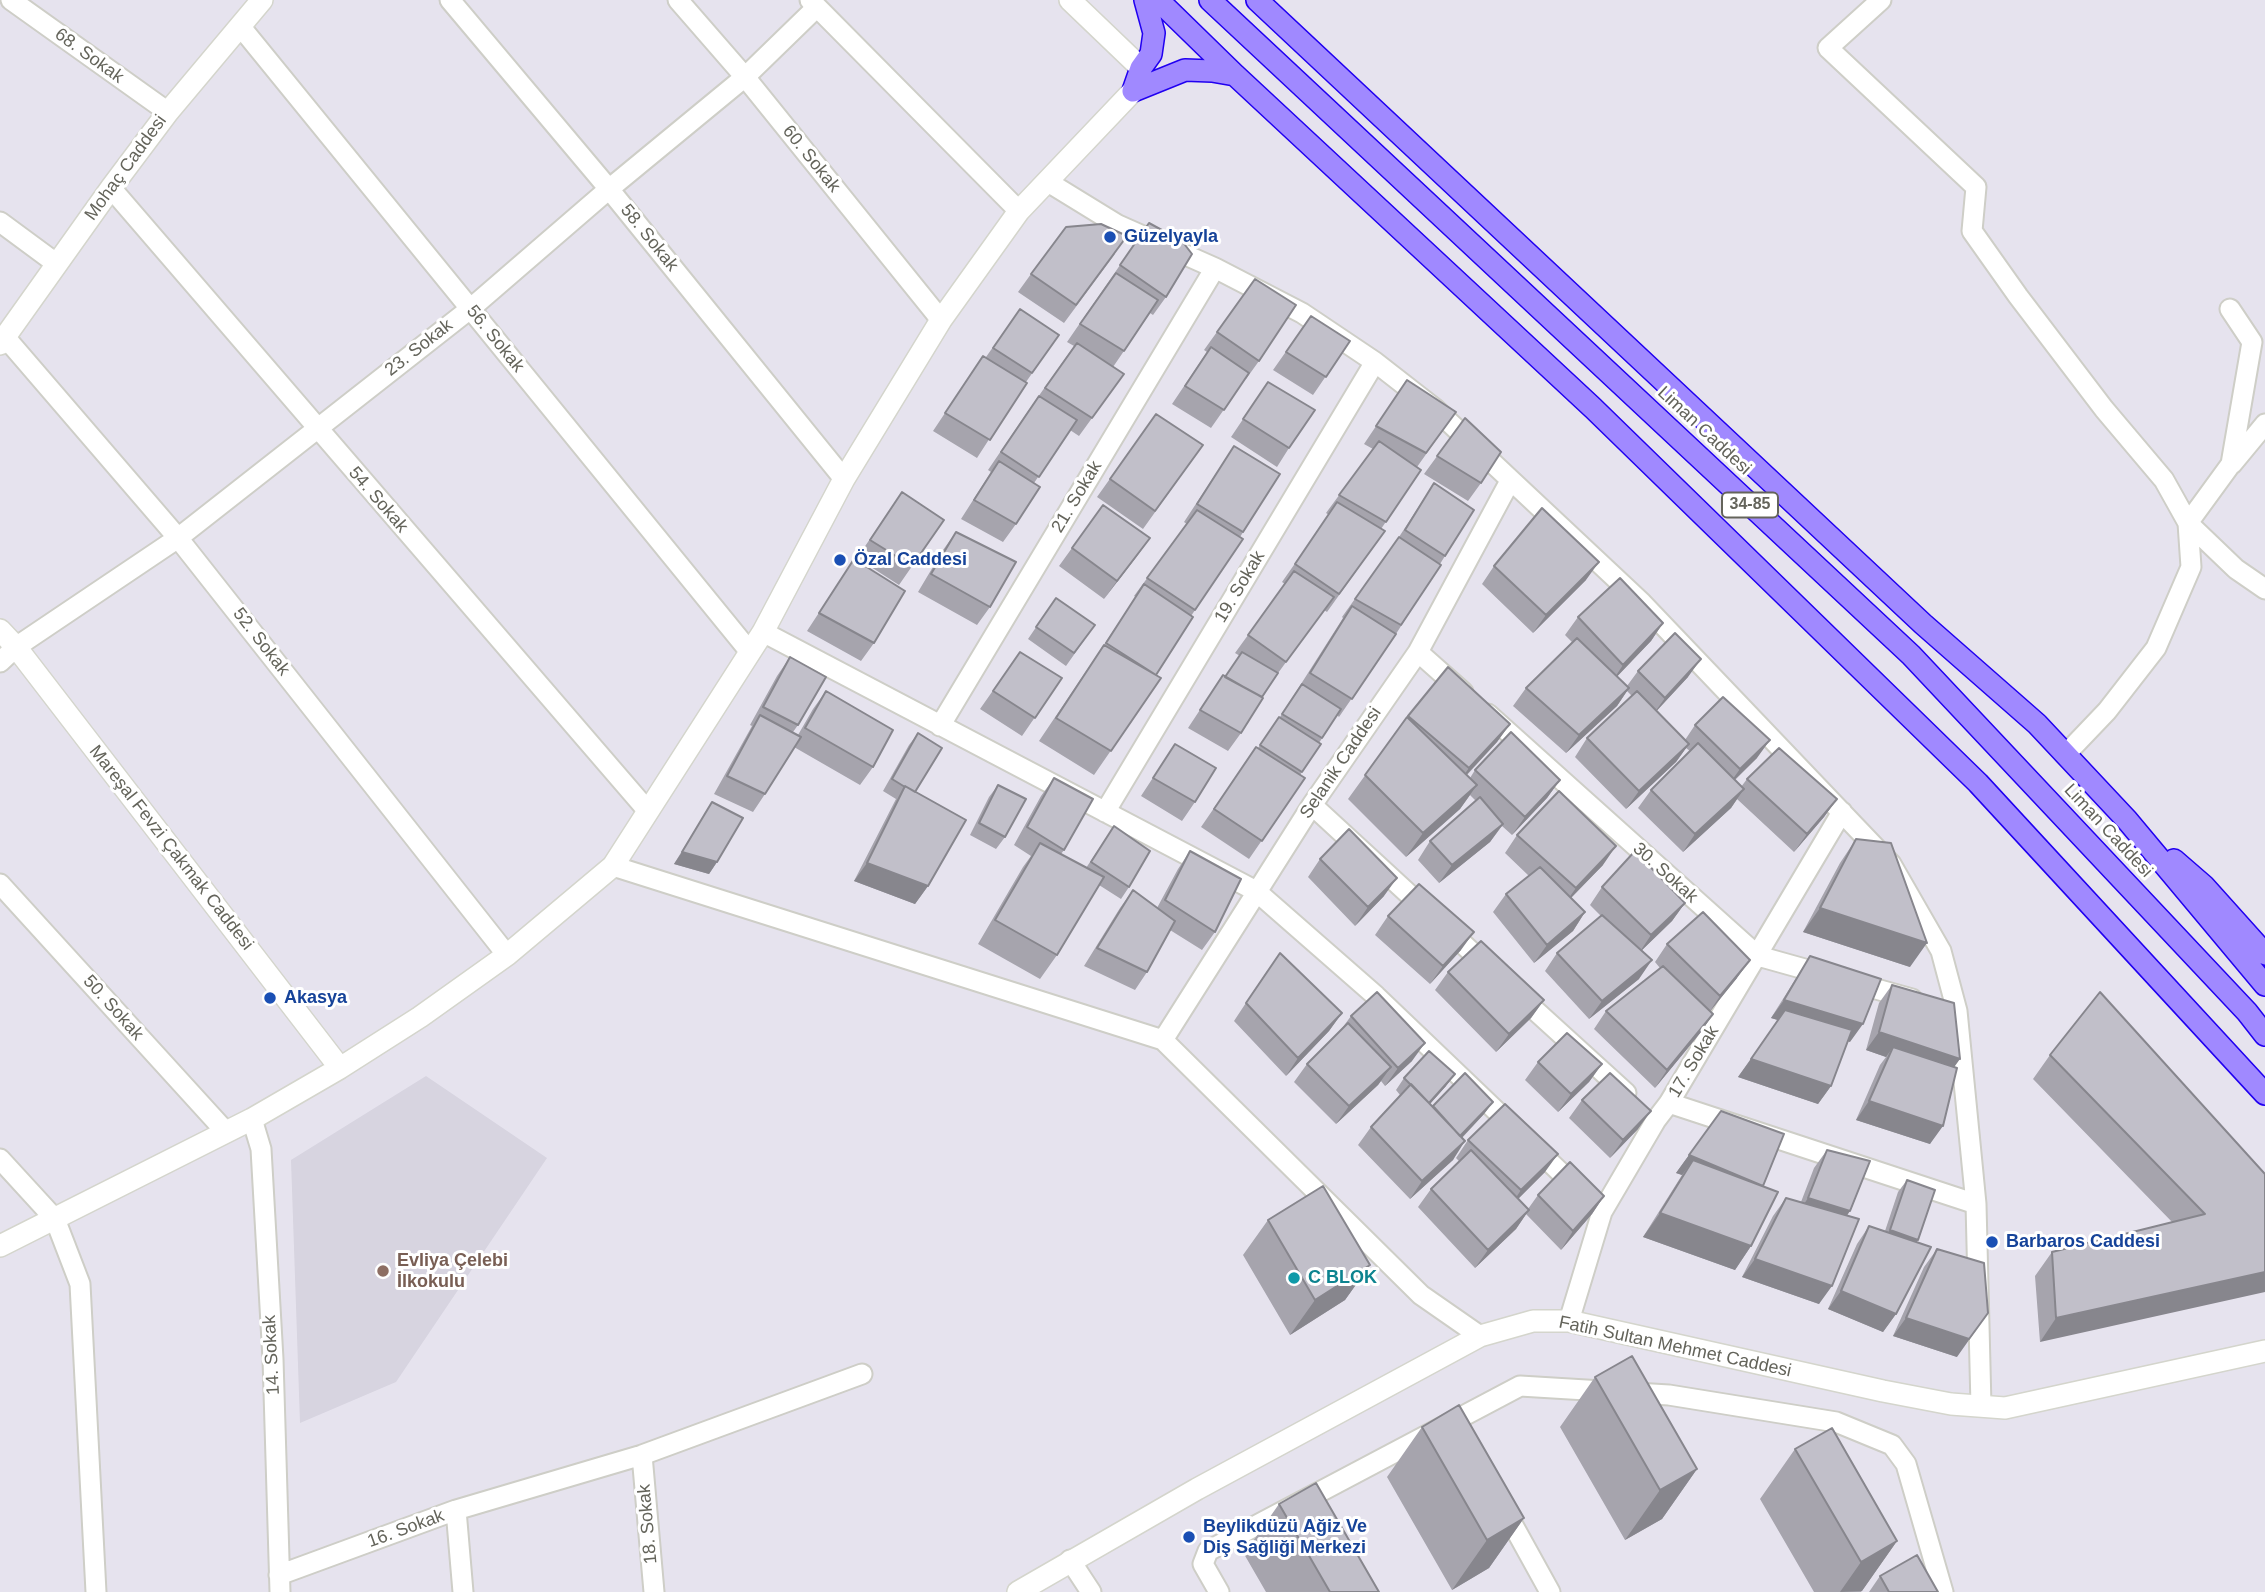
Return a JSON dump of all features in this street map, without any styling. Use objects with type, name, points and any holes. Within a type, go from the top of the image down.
[{"type":"highway","points":[[1133,92],[1141,68],[1151,54],[1154,33],[1145,0]]},
{"type":"highway","points":[[1158,0],[1593,408],[1978,783],[2265,1094]]},
{"type":"highway","name":"Liman Caddesi","points":[[1210,0],[1911,655],[2265,1035]]},
{"type":"highway","name":"Liman Caddesi","points":[[1257,0],[1923,624],[2037,724],[2127,820],[2265,985]]},
{"type":"highway","points":[[1133,92],[1185,70],[1235,75]]},
{"type":"highway","points":[[2127,820],[2204,887],[2265,954]]},
{"type":"street","name":"68. Sokak","points":[[10,0],[167,112]]},
{"type":"street","name":"Mohaç Caddesi","points":[[3,341],[167,112],[262,0]]},
{"type":"street","name":"58. Sokak","points":[[450,0],[609,189],[844,479]]},
{"type":"street","name":"60. Sokak","points":[[678,0],[745,77],[941,320]]},
{"type":"street","points":[[1070,0],[1141,68]]},
{"type":"street","points":[[1881,0],[1828,48],[1976,187],[1972,231],[2104,409],[2164,480],[2188,523],[2236,569],[2265,589]]},
{"type":"street","name":"23. Sokak","points":[[0,662],[16,647],[178,538],[470,309],[745,77],[813,3]]},
{"type":"street","points":[[813,3],[1019,211]]},
{"type":"street","name":"56. Sokak","points":[[240,26],[750,652]]},
{"type":"street","points":[[0,1246],[252,1119],[340,1068],[420,1017],[507,955],[613,866],[763,632],[844,479],[941,320],[1019,211],[1133,92]]},
{"type":"street","points":[[1048,183],[1118,225],[1214,268],[1302,313],[1375,362],[1434,408],[1642,603],[1891,864],[1941,951],[1957,1011],[1976,1204],[1981,1406]]},
{"type":"street","name":"54. Sokak","points":[[111,188],[647,810]]},
{"type":"street","points":[[0,222],[57,264]]},
{"type":"street","name":"21. Sokak","points":[[940,726],[1214,268]]},
{"type":"street","points":[[2230,309],[2252,342],[2231,464]]},
{"type":"street","name":"52. Sokak","points":[[3,341],[178,538],[507,955]]},
{"type":"street","name":"19. Sokak","points":[[1105,812],[1375,362]]},
{"type":"street","points":[[2065,755],[2107,711],[2156,648],[2191,567],[2188,523],[2231,464],[2265,424]]},
{"type":"street","name":"Selanik Caddesi","points":[[1163,1040],[1312,805],[1418,652],[1510,481]]},
{"type":"street","name":"Mareşal Fevzi Çakmak Caddesi","points":[[0,630],[16,647],[340,1068]]},
{"type":"street","points":[[763,632],[1256,891],[1376,996],[1602,1212]]},
{"type":"street","name":"30. Sokak","points":[[1418,652],[1758,956],[1957,1011]]},
{"type":"street","points":[[1312,805],[1646,1111]]},
{"type":"street","name":"17. Sokak","points":[[1569,1321],[1602,1212],[1646,1111],[1669,1103],[1842,812]]},
{"type":"street","points":[[613,866],[1163,1040],[1421,1295],[1480,1336]]},
{"type":"street","name":"50. Sokak","points":[[0,884],[226,1132]]},
{"type":"street","points":[[1669,1103],[1976,1204]]},
{"type":"street","name":"14. Sokak","points":[[252,1119],[261,1149],[262,1163],[273,1359],[279,1583]]},
{"type":"street","points":[[0,1159],[55,1219],[80,1284],[96,1592]]},
{"type":"street","name":"Fatih Sultan Mehmet Caddesi","points":[[1018,1592],[1070,1560],[1480,1336],[1533,1321],[1569,1321],[1883,1391],[1951,1404],[2005,1408],[2265,1351]]},
{"type":"street","points":[[456,1510],[642,1455],[862,1374]]},
{"type":"street","points":[[1219,1592],[1203,1564],[1208,1551],[1459,1427],[1520,1386],[1669,1395],[1836,1422],[1892,1446],[1906,1464],[1943,1592]]},
{"type":"street","name":"18. Sokak","points":[[642,1455],[654,1592]]},
{"type":"street","points":[[1496,1494],[1550,1592]]},
{"type":"street","name":"16. Sokak","points":[[279,1583],[456,1510],[463,1592]]},
{"type":"street","points":[[1070,1560],[1091,1592]]},
{"type":"shaded area","name":"Evliya Çelebi İlkokulu","points":[[426,1076],[547,1158],[396,1382],[300,1423],[291,1160]]},
{"type":"building","points":[[1149,223],[1182,241],[1192,254],[1166,297],[1120,265]]},
{"type":"building","points":[[1101,224],[1127,236],[1076,305],[1031,274],[1066,227]]},
{"type":"building","points":[[1116,273],[1158,300],[1124,351],[1080,324]]},
{"type":"building","points":[[1255,279],[1296,305],[1259,361],[1217,332]]},
{"type":"building","points":[[1020,309],[1059,335],[1032,373],[993,348]]},
{"type":"building","points":[[1311,316],[1350,341],[1326,377],[1286,352]]},
{"type":"building","points":[[1077,343],[1124,374],[1092,418],[1045,388]]},
{"type":"building","points":[[1211,347],[1249,373],[1224,410],[1185,386]]},
{"type":"building","points":[[983,356],[1027,383],[990,440],[945,413]]},
{"type":"building","points":[[1407,380],[1456,412],[1426,453],[1376,426]]},
{"type":"building","points":[[1268,382],[1315,410],[1289,448],[1243,419]]},
{"type":"building","points":[[1039,396],[1077,420],[1039,477],[1001,452]]},
{"type":"building","points":[[1156,414],[1203,445],[1155,511],[1110,479]]},
{"type":"building","points":[[1465,418],[1501,452],[1481,483],[1437,456]]},
{"type":"building","points":[[1379,441],[1421,470],[1386,522],[1339,495]]},
{"type":"building","points":[[1234,446],[1280,474],[1243,532],[1197,504]]},
{"type":"building","points":[[999,461],[1040,487],[1016,524],[974,500]]},
{"type":"building","points":[[1434,483],[1474,510],[1445,556],[1405,530]]},
{"type":"building","points":[[902,492],[944,520],[912,566],[870,540]]},
{"type":"building","points":[[1337,502],[1385,531],[1339,594],[1295,564]]},
{"type":"building","points":[[1103,505],[1150,538],[1117,581],[1072,548]]},
{"type":"building","points":[[1542,508],[1599,562],[1546,615],[1494,566]]},
{"type":"building","points":[[1197,510],[1243,539],[1195,610],[1147,578]]},
{"type":"building","points":[[956,532],[1016,562],[990,607],[931,574]]},
{"type":"building","points":[[1399,537],[1441,565],[1401,625],[1355,599]]},
{"type":"building","points":[[854,559],[905,591],[874,643],[819,613]]},
{"type":"building","points":[[1294,571],[1334,597],[1286,662],[1248,635]]},
{"type":"building","points":[[1620,578],[1663,623],[1623,665],[1578,617]]},
{"type":"building","points":[[1144,584],[1193,617],[1156,675],[1106,643]]},
{"type":"building","points":[[1056,598],[1095,625],[1074,653],[1036,627]]},
{"type":"building","points":[[1352,606],[1396,634],[1352,699],[1310,673]]},
{"type":"building","points":[[1675,633],[1701,659],[1665,698],[1638,671]]},
{"type":"building","points":[[1577,638],[1629,688],[1579,735],[1526,688]]},
{"type":"building","points":[[1104,645],[1161,678],[1111,751],[1056,718]]},
{"type":"building","points":[[1020,652],[1062,678],[1035,718],[993,691]]},
{"type":"building","points":[[1242,652],[1278,673],[1262,697],[1225,677]]},
{"type":"building","points":[[790,657],[826,677],[798,725],[763,707]]},
{"type":"building","points":[[1448,667],[1510,724],[1469,768],[1408,716]]},
{"type":"building","points":[[1223,675],[1263,698],[1241,733],[1200,710]]},
{"type":"building","points":[[1302,684],[1341,709],[1322,738],[1282,714]]},
{"type":"building","points":[[826,691],[893,730],[873,767],[805,728]]},
{"type":"building","points":[[1637,691],[1689,744],[1639,791],[1587,738]]},
{"type":"building","points":[[1723,697],[1770,740],[1740,769],[1695,725]]},
{"type":"building","points":[[760,715],[801,737],[765,794],[727,776]]},
{"type":"building","points":[[1279,717],[1321,744],[1302,772],[1260,745]]},
{"type":"building","points":[[1407,717],[1477,785],[1423,833],[1365,775]]},
{"type":"building","points":[[1511,732],[1560,780],[1525,817],[1475,770]]},
{"type":"building","points":[[918,733],[942,748],[915,792],[892,779]]},
{"type":"building","points":[[1698,743],[1744,789],[1695,834],[1651,790]]},
{"type":"building","points":[[1175,744],[1216,768],[1195,802],[1153,778]]},
{"type":"building","points":[[1256,747],[1305,778],[1262,841],[1214,809]]},
{"type":"building","points":[[1779,748],[1837,799],[1807,834],[1747,779]]},
{"type":"building","points":[[1054,778],[1093,799],[1064,850],[1027,827]]},
{"type":"building","points":[[998,785],[1026,799],[1005,837],[979,823]]},
{"type":"building","points":[[905,786],[966,820],[928,886],[867,863]]},
{"type":"building","points":[[1559,791],[1616,846],[1576,888],[1517,835]]},
{"type":"building","points":[[1480,797],[1503,824],[1452,865],[1430,841]]},
{"type":"building","points":[[712,802],[743,818],[717,862],[682,852]]},
{"type":"building","points":[[1114,826],[1150,851],[1129,887],[1091,862]]},
{"type":"building","points":[[1349,829],[1397,878],[1368,907],[1320,859]]},
{"type":"building","points":[[1856,839],[1891,843],[1927,943],[1820,908]]},
{"type":"building","points":[[1040,843],[1104,877],[1057,955],[995,920]]},
{"type":"building","points":[[1190,851],[1241,879],[1215,932],[1165,900]]},
{"type":"building","points":[[1635,851],[1685,903],[1651,935],[1602,887]]},
{"type":"building","points":[[1540,867],[1585,912],[1547,945],[1506,894]]},
{"type":"building","points":[[1419,884],[1474,932],[1443,966],[1388,916]]},
{"type":"building","points":[[1133,890],[1175,921],[1147,972],[1097,948]]},
{"type":"building","points":[[1703,912],[1750,960],[1720,996],[1667,944]]},
{"type":"building","points":[[1602,915],[1652,960],[1602,1001],[1557,953]]},
{"type":"building","points":[[1481,941],[1544,1000],[1509,1034],[1448,972]]},
{"type":"building","points":[[1280,953],[1342,1013],[1298,1058],[1246,1003]]},
{"type":"building","points":[[1810,956],[1881,979],[1863,1024],[1784,1000]]},
{"type":"building","points":[[1663,966],[1713,1014],[1667,1070],[1606,1011]]},
{"type":"building","points":[[1892,985],[1954,1003],[1960,1059],[1879,1032]]},
{"type":"building","points":[[1377,992],[1425,1043],[1398,1068],[1351,1016]]},
{"type":"building","points":[[2100,992],[2265,1174],[2265,1272],[2056,1318],[2052,1252],[2205,1214],[2050,1055]]},
{"type":"building","points":[[1785,1010],[1852,1030],[1831,1086],[1751,1059]]},
{"type":"building","points":[[1348,1023],[1391,1067],[1349,1106],[1307,1064]]},
{"type":"building","points":[[1567,1033],[1602,1064],[1571,1094],[1538,1062]]},
{"type":"building","points":[[1893,1047],[1957,1068],[1943,1126],[1869,1101]]},
{"type":"building","points":[[1429,1051],[1455,1074],[1429,1103],[1404,1078]]},
{"type":"building","points":[[1465,1073],[1493,1102],[1460,1136],[1433,1106]]},
{"type":"building","points":[[1610,1073],[1651,1111],[1623,1140],[1582,1100]]},
{"type":"building","points":[[1411,1084],[1465,1141],[1422,1181],[1371,1127]]},
{"type":"building","points":[[1505,1104],[1558,1154],[1521,1190],[1468,1140]]},
{"type":"building","points":[[1721,1111],[1784,1134],[1763,1186],[1689,1155]]},
{"type":"building","points":[[1471,1150],[1529,1210],[1488,1250],[1431,1189]]},
{"type":"building","points":[[1827,1150],[1870,1161],[1850,1211],[1808,1198]]},
{"type":"building","points":[[1693,1160],[1778,1192],[1751,1246],[1660,1213]]},
{"type":"building","points":[[1570,1162],[1604,1196],[1573,1231],[1538,1195]]},
{"type":"building","points":[[1907,1180],[1935,1190],[1918,1240],[1890,1230]]},
{"type":"building","points":[[1323,1186],[1370,1265],[1315,1300],[1268,1220]]},
{"type":"building","points":[[1786,1198],[1859,1219],[1832,1286],[1755,1259]]},
{"type":"building","points":[[1869,1226],[1931,1247],[1896,1314],[1841,1291]]},
{"type":"building","points":[[1937,1249],[1984,1263],[1988,1313],[1969,1339],[1906,1318]]},
{"type":"building","points":[[1632,1356],[1697,1469],[1660,1490],[1595,1377]]},
{"type":"building","points":[[1459,1405],[1524,1518],[1487,1540],[1422,1427]]},
{"type":"building","points":[[1832,1428],[1897,1541],[1861,1562],[1795,1449]]},
{"type":"building","points":[[1316,1483],[1379,1592],[1330,1592],[1279,1504]]},
{"type":"building","points":[[1917,1555],[1938,1592],[1889,1592],[1880,1576]]},
{"type":"place","name":"Güzelyayla","points":[[1110,237]]},
{"type":"place","name":"Özal Caddesi","points":[[840,560]]},
{"type":"place","name":"Akasya","points":[[270,998]]},
{"type":"place","name":"Barbaros Caddesi","points":[[1992,1242]]},
{"type":"place","name":"Evliya Çelebi İlkokulu","points":[[383,1271]]},
{"type":"place","name":"C BLOK","points":[[1294,1278]]},
{"type":"place","name":"Beylikdüzü Ağiz Ve Diş Sağliği Merkezi","points":[[1189,1537]]}]
